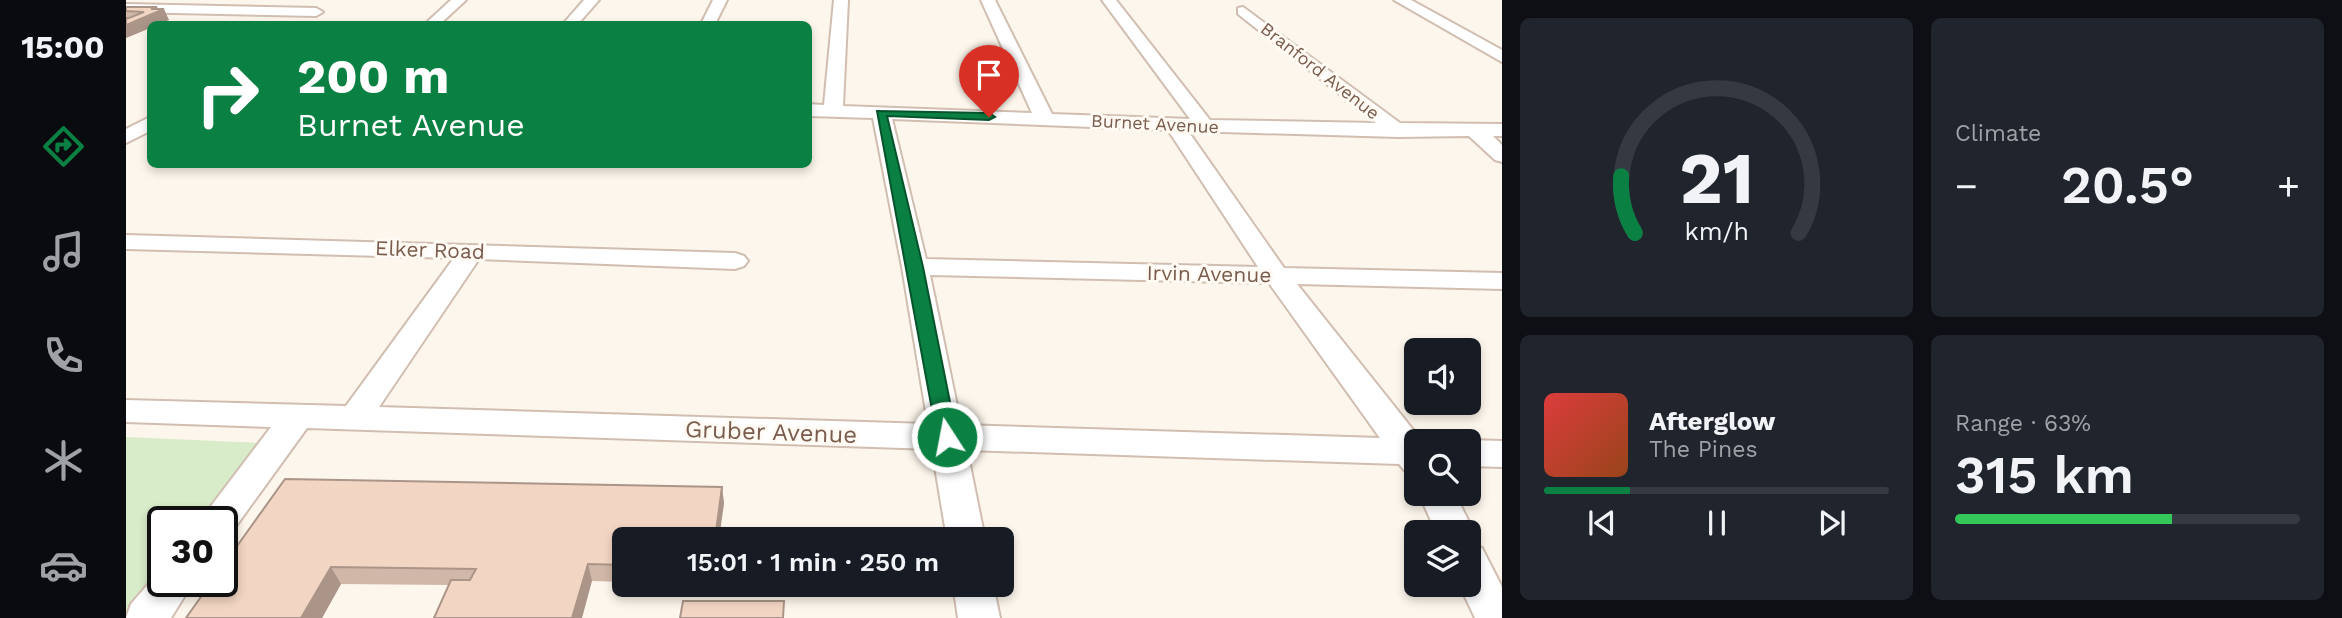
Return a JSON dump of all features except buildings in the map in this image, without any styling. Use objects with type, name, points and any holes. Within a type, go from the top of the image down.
[{"type":"street","points":[[435,21],[459,0]]},
{"type":"street","points":[[573,21],[592,0]]},
{"type":"street","points":[[710,21],[720,0]]},
{"type":"street","points":[[832,110],[841,0]]},
{"type":"street","points":[[988,0],[1044,118]]},
{"type":"street","points":[[1109,0],[1150,48],[1205,127]]},
{"type":"street","points":[[1401,0],[1502,57]]},
{"type":"street","points":[[126,8],[321,9],[299,21]]},
{"type":"street","name":"Branford Avenue","points":[[1243,11],[1398,131]]},
{"type":"street","points":[[1459,33],[1491,34]]},
{"type":"street","name":"Burnet Avenue","points":[[812,110],[1205,127],[1502,130]]},
{"type":"street","points":[[126,116],[147,113]]},
{"type":"street","points":[[881,113],[915,267],[964,527]]},
{"type":"street","points":[[126,138],[147,125]]},
{"type":"street","points":[[1175,126],[1276,275],[1404,443]]},
{"type":"street","points":[[1475,130],[1502,156]]},
{"type":"street","name":"Elker Road","points":[[126,242],[735,261]]},
{"type":"street","points":[[356,416],[472,251]]},
{"type":"street","name":"Irvin Avenue","points":[[915,267],[1502,281]]},
{"type":"street","name":"Gruber Avenue","points":[[126,411],[356,416],[1404,455]]},
{"type":"street","points":[[230,506],[298,416]]},
{"type":"street","points":[[1481,453],[1502,454]]},
{"type":"street","points":[[1481,587],[1496,618]]},
{"type":"street","points":[[146,618],[162,597]]},
{"type":"street","points":[[975,597],[979,618]]},
{"type":"green space","points":[[126,437],[261,443],[215,506],[147,506],[147,596],[126,618]]},
{"type":"route","points":[[947,437],[915,267],[881,113],[989,117]]}]
